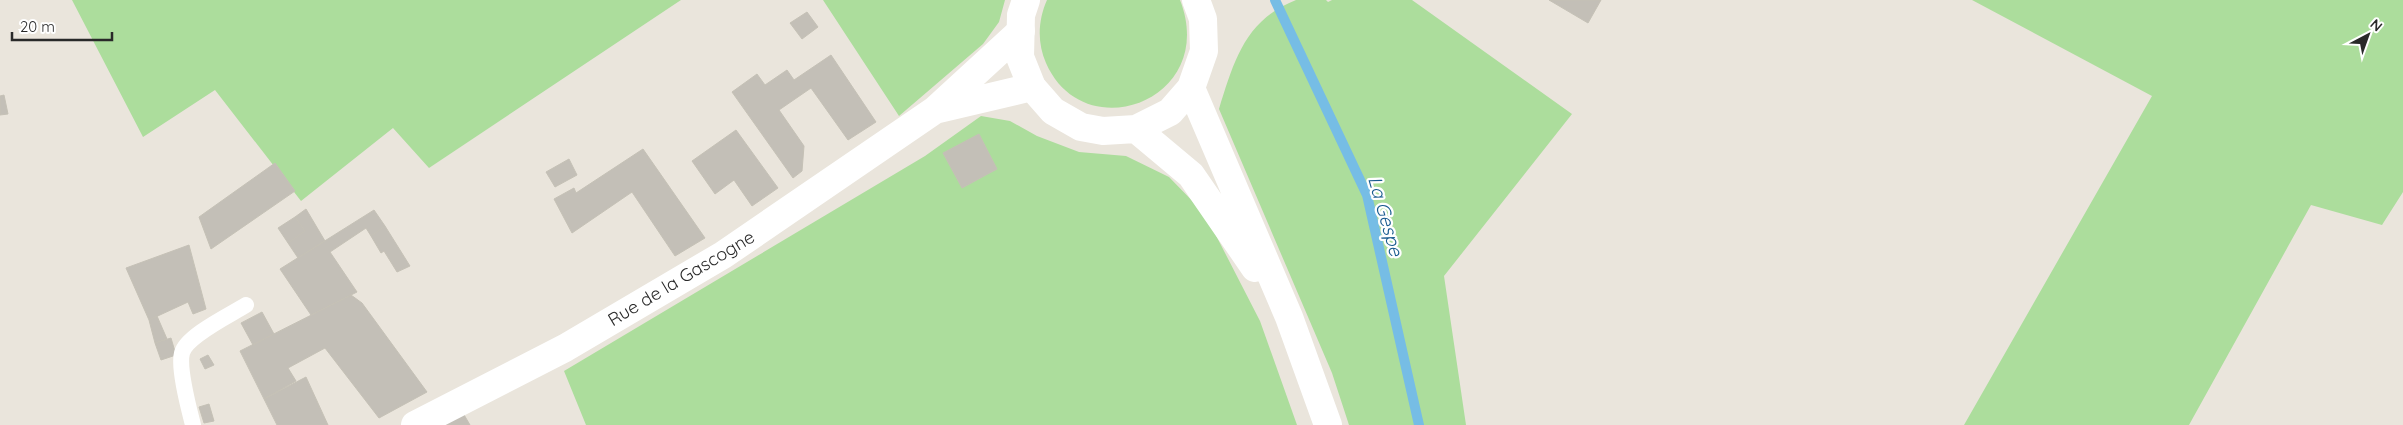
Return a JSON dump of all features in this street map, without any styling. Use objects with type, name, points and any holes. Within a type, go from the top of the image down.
[{"type":"main road","points":[[1026,0],[1021,15],[1020,57],[1032,87],[1053,111],[1081,127],[1103,131],[1136,129],[1170,112],[1191,88],[1204,52],[1203,19],[1196,0]]},
{"type":"main road","name":"Rue de la Gascogne","points":[[415,425],[565,348],[723,255],[935,110],[1021,30]]},
{"type":"main road","name":"Rue de la Gascogne","points":[[935,110],[1032,87]]},
{"type":"main road","points":[[1191,88],[1289,317],[1328,425]]},
{"type":"main road","points":[[1136,129],[1191,175],[1289,317]]},
{"type":"lane","points":[[193,425],[181,364],[182,352],[188,341],[246,305]]},
{"type":"green space","points":[[72,0],[681,0],[429,168],[393,128],[301,201],[215,90],[143,137]]},
{"type":"green space","points":[[823,0],[1005,0],[999,22],[983,44],[899,116]]},
{"type":"green space","points":[[1047,0],[1180,0],[1187,35],[1181,64],[1165,87],[1142,102],[1115,108],[1088,104],[1064,89],[1046,63],[1041,48],[1040,23]]},
{"type":"green space","points":[[1296,0],[1326,0],[1328,2],[1332,0],[1412,0],[1572,114],[1444,276],[1466,425],[1349,425],[1332,373],[1219,109],[1230,75],[1244,44],[1253,31],[1279,8]]},
{"type":"green space","points":[[1972,0],[2403,0],[2403,192],[2382,225],[2311,205],[2189,425],[1964,425],[2152,96]]},
{"type":"green space","points":[[981,116],[1010,121],[1037,136],[1079,152],[1126,156],[1169,177],[1205,214],[1260,321],[1297,425],[586,425],[564,371],[925,156]]},
{"type":"building","points":[[1549,0],[1601,0],[1588,23]]},
{"type":"building","points":[[807,12],[818,27],[802,39],[790,23]]},
{"type":"building","points":[[831,55],[876,122],[848,140],[811,88],[779,110],[804,146],[802,171],[793,178],[732,92],[757,74],[765,85],[787,70],[794,80]]},
{"type":"building","points":[[4,95],[8,114],[0,115],[0,96]]},
{"type":"building","points":[[736,130],[778,188],[752,206],[734,180],[715,194],[692,161]]},
{"type":"building","points":[[979,134],[997,169],[962,188],[943,153]]},
{"type":"building","points":[[643,149],[705,238],[675,256],[632,192],[572,233],[554,199],[574,188],[576,193]]},
{"type":"building","points":[[569,159],[577,175],[555,187],[546,172]]},
{"type":"building","points":[[275,163],[295,191],[211,249],[199,217]]},
{"type":"building","points":[[306,209],[325,241],[298,258],[288,243],[305,231],[295,217]]},
{"type":"building","points":[[374,210],[385,226],[371,236],[366,228],[330,252],[357,292],[311,315],[280,269]]},
{"type":"building","points":[[295,217],[305,231],[288,243],[278,228]]},
{"type":"building","points":[[385,226],[410,266],[397,272],[384,251],[381,253],[371,236]]},
{"type":"building","points":[[189,245],[206,309],[193,314],[188,302],[149,320],[126,268]]},
{"type":"building","points":[[351,295],[362,303],[427,392],[379,418],[325,348],[288,368],[296,381],[264,399],[240,351]]},
{"type":"building","points":[[262,312],[274,334],[253,345],[241,323]]},
{"type":"building","points":[[157,316],[167,339],[155,343],[149,320]]},
{"type":"building","points":[[171,338],[176,355],[161,360],[155,343]]},
{"type":"building","points":[[208,355],[214,365],[205,369],[200,359]]},
{"type":"building","points":[[306,377],[328,425],[277,425],[264,399]]},
{"type":"building","points":[[209,404],[214,421],[204,423],[199,407]]},
{"type":"building","points":[[463,413],[470,425],[439,425]]},
{"type":"waterway","name":"La Gespe","points":[[1275,0],[1367,195],[1419,425]]}]
